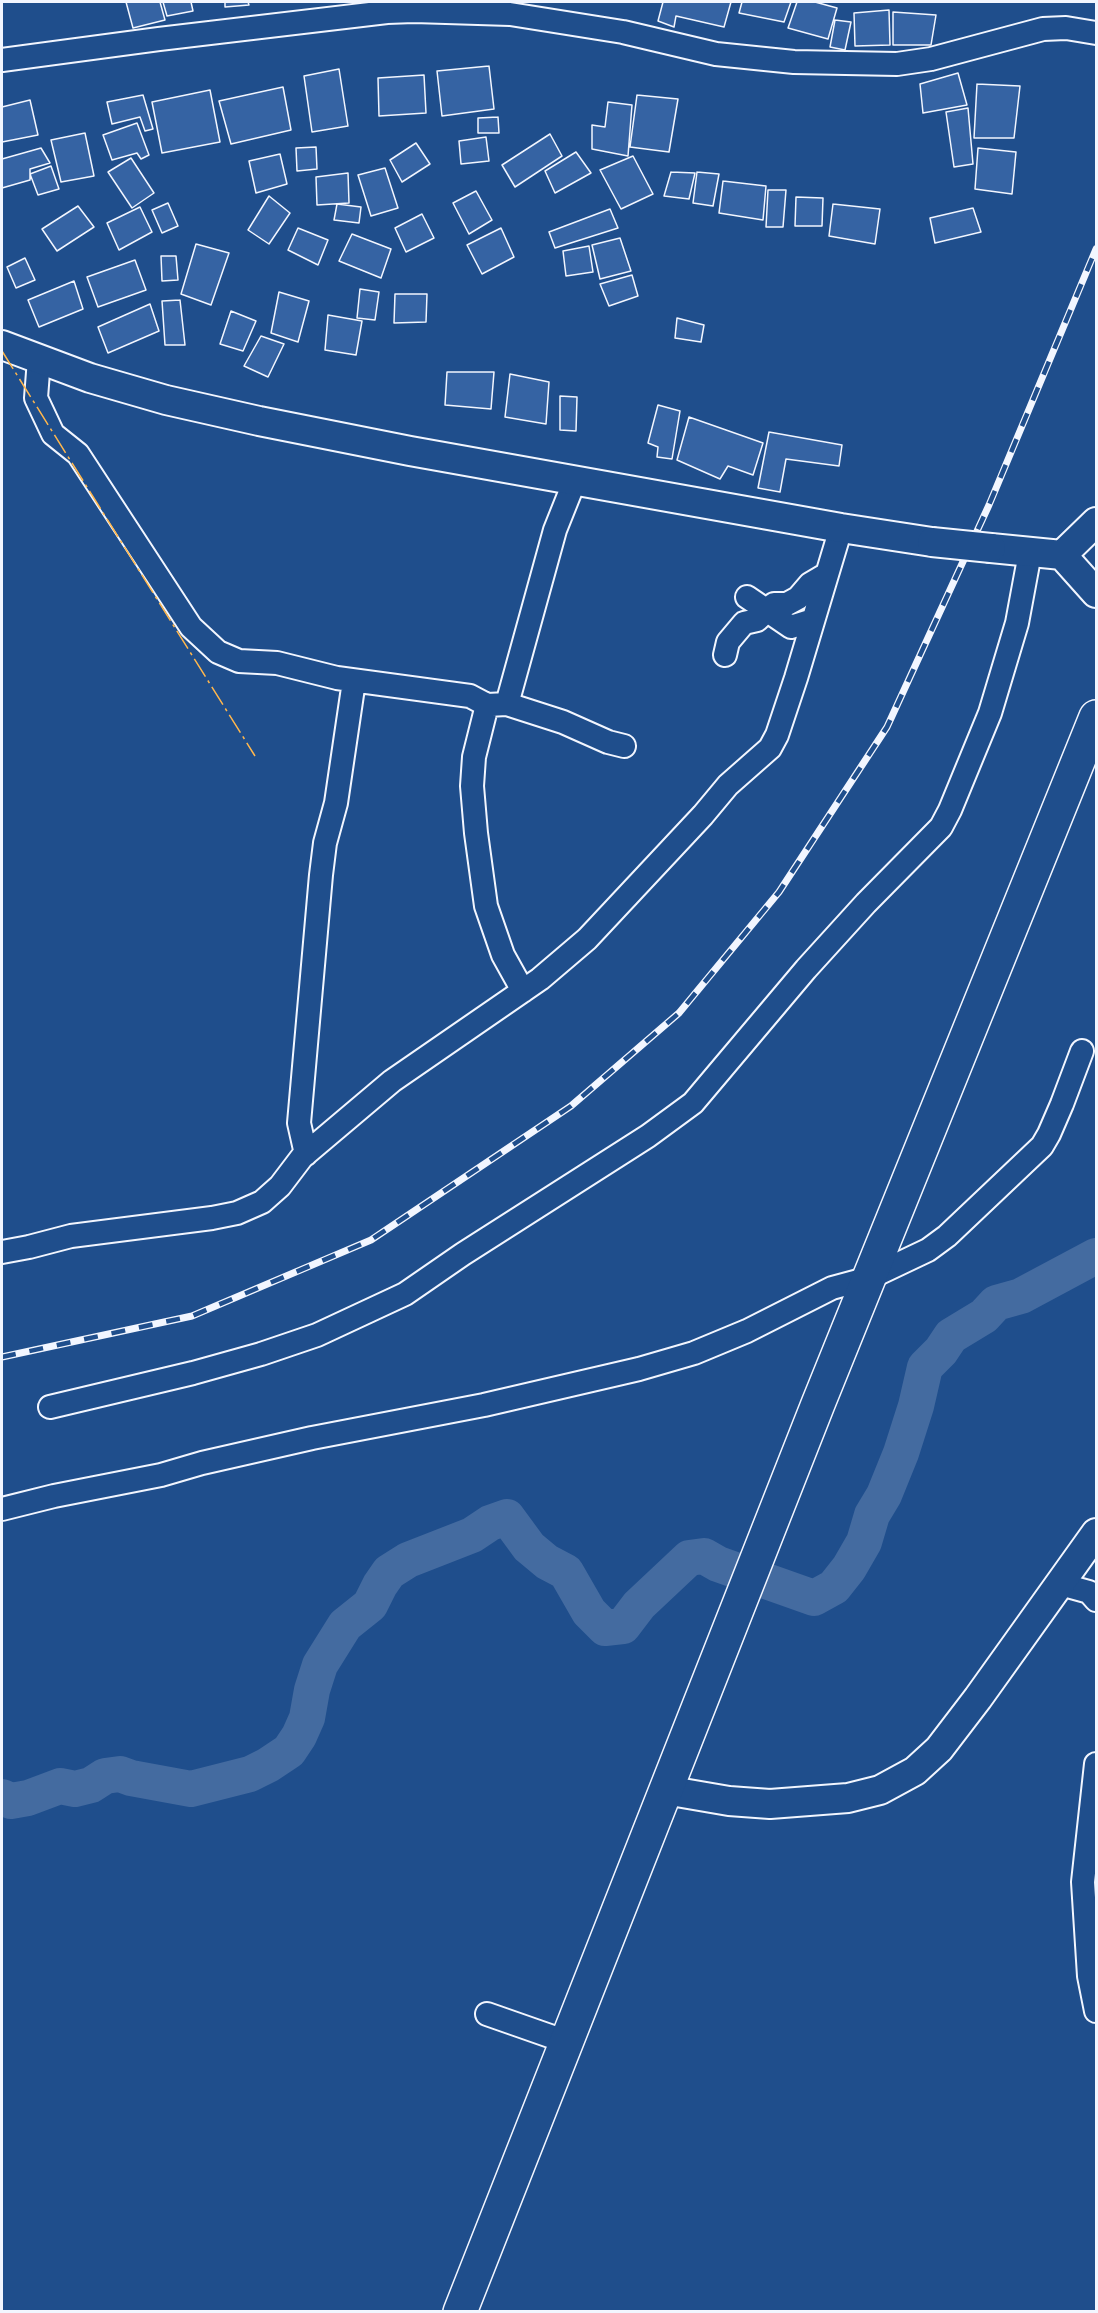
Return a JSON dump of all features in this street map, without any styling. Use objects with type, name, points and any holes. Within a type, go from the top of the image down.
[{"type":"highway","points":[[460,2312],[869,1278],[1096,717]]},
{"type":"main road","points":[[2,345],[90,378],[187,404],[389,447],[840,528],[932,542],[1062,555],[1096,593]]},
{"type":"main road","points":[[1062,555],[1096,522]]},
{"type":"main road","points":[[665,1790],[729,1801],[770,1804],[848,1798],[880,1790],[915,1772],[939,1749],[1096,1533]]},
{"type":"street","points":[[2,60],[159,39],[387,12],[414,11],[510,14],[623,32],[716,54],[794,62],[890,64],[931,59],[1043,28],[1066,28],[1096,33]]},
{"type":"street","points":[[39,359],[36,398],[53,434],[78,454],[191,627],[218,652],[239,661],[277,663],[354,681],[470,696],[563,722],[608,742],[624,746]]},
{"type":"street","points":[[523,991],[503,955],[486,906],[471,786],[474,757],[497,705],[555,530],[575,480]]},
{"type":"street","points":[[2,1252],[71,1236],[212,1218],[237,1213],[262,1202],[280,1186],[306,1154],[392,1080],[523,991],[587,939],[703,815],[728,785],[770,748],[780,726],[840,528]]},
{"type":"street","points":[[50,1407],[194,1373],[317,1335],[405,1293],[648,1136],[693,1103],[806,969],[866,903],[941,827],[963,782],[990,712],[1017,623],[1030,553]]},
{"type":"street","points":[[725,655],[728,642],[744,623],[757,620],[774,604],[787,604],[798,598],[810,584],[827,574]]},
{"type":"street","points":[[747,597],[791,627],[813,620]]},
{"type":"street","points":[[306,1154],[299,1123],[321,875],[336,803],[354,681]]},
{"type":"street","points":[[2,1509],[54,1496],[161,1475],[202,1463],[312,1438],[473,1407],[639,1369],[694,1353],[747,1331],[832,1288],[869,1278],[938,1243],[1033,1155],[1050,1134],[1082,1051]]},
{"type":"street","points":[[1060,1584],[1089,1592],[1096,1600]]},
{"type":"street","points":[[1096,1764],[1083,1882],[1089,1976],[1096,2011]]},
{"type":"street","points":[[487,2014],[567,2042]]},
{"type":"building","points":[[126,2],[160,2],[165,20],[133,28]]},
{"type":"building","points":[[163,2],[191,2],[193,11],[167,16]]},
{"type":"building","points":[[225,2],[248,2],[249,5],[225,7]]},
{"type":"building","points":[[663,2],[731,2],[724,27],[676,16],[674,27],[658,21]]},
{"type":"building","points":[[742,2],[791,2],[784,22],[739,13]]},
{"type":"building","points":[[797,2],[815,2],[837,8],[828,39],[788,28]]},
{"type":"building","points":[[889,10],[890,45],[855,46],[854,13]]},
{"type":"building","points":[[893,12],[936,15],[931,45],[893,45]]},
{"type":"building","points":[[835,20],[851,22],[845,50],[830,47]]},
{"type":"building","points":[[489,66],[494,109],[442,116],[437,71]]},
{"type":"building","points":[[339,69],[348,126],[312,132],[304,76]]},
{"type":"building","points":[[958,73],[967,105],[923,113],[920,84]]},
{"type":"building","points":[[424,75],[426,113],[379,116],[378,78]]},
{"type":"building","points":[[977,84],[1020,86],[1014,138],[974,138]]},
{"type":"building","points":[[283,87],[291,130],[231,144],[219,101]]},
{"type":"building","points":[[210,90],[220,142],[162,153],[152,102]]},
{"type":"building","points":[[143,95],[153,129],[145,131],[140,117],[112,124],[107,102]]},
{"type":"building","points":[[637,95],[678,99],[669,152],[630,147]]},
{"type":"building","points":[[30,100],[38,135],[2,142],[2,107]]},
{"type":"building","points":[[608,102],[632,105],[628,156],[592,149],[592,125],[605,127]]},
{"type":"building","points":[[968,108],[973,164],[954,167],[946,112]]},
{"type":"building","points":[[498,117],[499,133],[478,133],[478,118]]},
{"type":"building","points":[[137,123],[149,155],[141,159],[137,153],[112,160],[103,135]]},
{"type":"building","points":[[85,133],[94,176],[61,182],[51,140]]},
{"type":"building","points":[[550,134],[562,156],[515,187],[502,165]]},
{"type":"building","points":[[486,137],[489,161],[461,164],[459,141]]},
{"type":"building","points":[[416,143],[430,164],[402,182],[390,160]]},
{"type":"building","points":[[316,147],[317,169],[297,171],[296,148]]},
{"type":"building","points":[[41,148],[50,163],[30,169],[30,180],[2,188],[2,159]]},
{"type":"building","points":[[978,148],[1016,152],[1012,194],[975,189]]},
{"type":"building","points":[[576,152],[591,173],[555,193],[545,171]]},
{"type":"building","points":[[280,154],[287,184],[256,193],[249,161]]},
{"type":"building","points":[[633,156],[653,194],[621,209],[600,170]]},
{"type":"building","points":[[131,158],[154,193],[132,208],[108,172]]},
{"type":"building","points":[[51,166],[59,189],[38,195],[30,174]]},
{"type":"building","points":[[385,168],[398,208],[371,216],[358,175]]},
{"type":"building","points":[[671,172],[695,173],[689,199],[664,196]]},
{"type":"building","points":[[697,172],[719,174],[713,206],[693,203]]},
{"type":"building","points":[[348,173],[349,203],[317,205],[316,177]]},
{"type":"building","points":[[723,181],[766,186],[763,220],[719,213]]},
{"type":"building","points":[[768,190],[786,190],[783,227],[766,227]]},
{"type":"building","points":[[476,191],[492,220],[469,234],[453,203]]},
{"type":"building","points":[[269,196],[290,213],[269,244],[248,230]]},
{"type":"building","points":[[796,197],[823,198],[822,226],[795,226]]},
{"type":"building","points":[[168,203],[178,226],[162,233],[152,210]]},
{"type":"building","points":[[337,204],[361,207],[359,223],[334,220]]},
{"type":"building","points":[[833,204],[880,209],[875,244],[829,236]]},
{"type":"building","points":[[78,206],[94,227],[57,251],[42,229]]},
{"type":"building","points":[[140,207],[152,232],[119,250],[107,223]]},
{"type":"building","points":[[973,208],[981,232],[935,243],[930,218]]},
{"type":"building","points":[[610,209],[618,228],[555,248],[549,232]]},
{"type":"building","points":[[422,214],[434,238],[406,252],[395,228]]},
{"type":"building","points":[[298,228],[328,240],[318,265],[288,250]]},
{"type":"building","points":[[501,228],[514,257],[482,274],[467,245]]},
{"type":"building","points":[[352,234],[391,249],[381,278],[339,261]]},
{"type":"building","points":[[620,238],[631,271],[600,279],[592,245]]},
{"type":"building","points":[[196,244],[229,253],[211,305],[181,294]]},
{"type":"building","points":[[589,246],[593,272],[566,276],[563,251]]},
{"type":"building","points":[[161,256],[176,256],[178,280],[162,281]]},
{"type":"building","points":[[25,258],[35,280],[16,288],[7,267]]},
{"type":"building","points":[[135,260],[146,290],[98,307],[87,277]]},
{"type":"building","points":[[632,275],[638,296],[609,306],[600,284]]},
{"type":"building","points":[[74,281],[83,309],[39,327],[28,300]]},
{"type":"building","points":[[360,289],[379,292],[375,320],[357,318]]},
{"type":"building","points":[[279,292],[309,301],[298,342],[271,333]]},
{"type":"building","points":[[395,294],[427,294],[426,322],[394,323]]},
{"type":"building","points":[[180,300],[185,345],[165,345],[162,301]]},
{"type":"building","points":[[150,304],[159,331],[108,353],[98,327]]},
{"type":"building","points":[[231,311],[256,321],[243,351],[220,344]]},
{"type":"building","points":[[328,315],[362,321],[356,355],[325,350]]},
{"type":"building","points":[[677,318],[704,325],[701,342],[675,338]]},
{"type":"building","points":[[261,336],[284,344],[268,377],[244,366]]},
{"type":"building","points":[[447,372],[494,372],[491,409],[445,405]]},
{"type":"building","points":[[510,374],[549,382],[546,424],[505,417]]},
{"type":"building","points":[[560,396],[577,397],[576,431],[560,430]]},
{"type":"building","points":[[658,405],[680,411],[672,459],[657,457],[658,447],[648,443]]},
{"type":"building","points":[[689,417],[763,443],[753,475],[728,466],[720,479],[677,460]]},
{"type":"building","points":[[769,432],[842,445],[839,466],[786,459],[780,492],[758,488]]},
{"type":"waterway","points":[[2,1797],[11,1801],[28,1798],[60,1786],[75,1789],[91,1785],[105,1776],[120,1774],[191,1789],[250,1774],[268,1765],[289,1751],[299,1736],[307,1718],[312,1690],[320,1665],[345,1625],[370,1605],[389,1572],[408,1560],[472,1535],[490,1523],[507,1517],[529,1547],[547,1562],[566,1572],[589,1612],[605,1628],[623,1626],[639,1605],[689,1558],[704,1556],[718,1564],[814,1598],[834,1587],[849,1568],[864,1542],[872,1515],[884,1495],[901,1453],[916,1406],[925,1367],[941,1351],[951,1336],[984,1316],[996,1303],[1021,1296],[1096,1256]]},
{"type":"railway","points":[[2,1357],[192,1316],[371,1240],[571,1106],[679,1013],[779,892],[887,727],[989,505],[1096,249]]},
{"type":"power","points":[[2,351],[255,756]]}]
